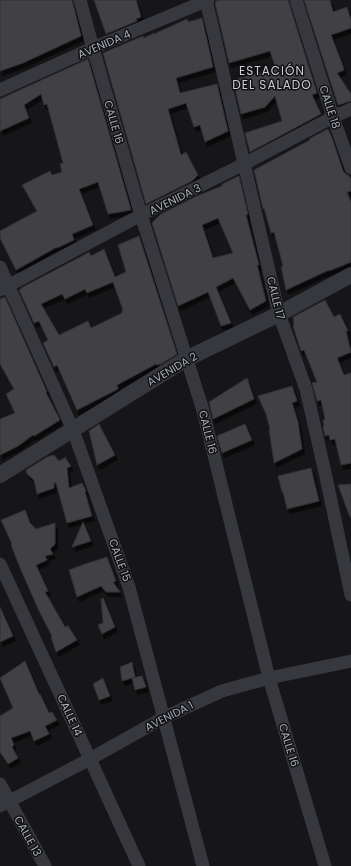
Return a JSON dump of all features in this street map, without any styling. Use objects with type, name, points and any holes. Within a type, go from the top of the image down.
[{"type":"street","name":"CALLE 16","points":[[80,0],[92,48],[141,216],[202,407],[269,678],[325,866]]},
{"type":"street","name":"AVENIDA 4","points":[[0,90],[92,48],[207,0]]},
{"type":"street","name":"CALLE 17","points":[[207,0],[279,314],[306,388],[351,595]]},
{"type":"street","name":"CALLE 18","points":[[296,0],[333,117],[351,168]]},
{"type":"street","name":"AVENIDA 3","points":[[4,288],[351,108]]},
{"type":"street","name":"CALLE 15","points":[[0,267],[4,288],[73,430],[129,587],[203,866]]},
{"type":"street","name":"AVENIDA 2","points":[[0,474],[186,359],[279,314],[351,275]]},
{"type":"street","name":"CALLE 14","points":[[0,564],[139,866]]},
{"type":"street","name":"AVENIDA 1","points":[[5,804],[163,718],[222,691],[269,678],[351,661]]},
{"type":"street","name":"CALLE 13","points":[[0,784],[5,804],[45,866]]},
{"type":"building","points":[[0,0],[72,0],[81,36],[23,63],[0,71]]},
{"type":"building","points":[[94,0],[136,0],[141,17],[136,19],[137,21],[106,34]]},
{"type":"building","points":[[288,0],[317,93],[312,95],[321,114],[250,152],[245,133],[282,121],[275,96],[265,107],[241,114],[233,80],[276,69],[270,51],[229,63],[215,3],[216,1]]},
{"type":"building","points":[[304,0],[330,0],[333,12],[347,7],[351,20],[351,28],[331,35],[344,70],[337,73],[351,94],[351,101],[338,105]]},
{"type":"building","points":[[202,18],[213,67],[176,78],[180,93],[217,84],[228,131],[205,142],[200,125],[194,127],[186,103],[168,109],[181,155],[186,152],[198,175],[192,181],[146,204],[103,53],[143,36],[144,38],[154,34],[187,19],[188,22]]},
{"type":"building","points":[[88,59],[131,210],[108,214],[98,182],[79,189],[93,225],[72,234],[74,240],[57,247],[16,270],[0,238],[0,231],[37,211],[22,185],[50,171],[52,175],[62,172],[60,164],[63,163],[47,104],[44,105],[41,94],[24,105],[29,118],[0,131],[0,99]]},
{"type":"building","points":[[328,129],[343,171],[351,179],[351,191],[347,192],[351,202],[351,262],[329,270],[286,290],[281,267],[283,266],[274,232],[271,233],[264,208],[263,209],[254,170]]},
{"type":"building","points":[[239,176],[248,214],[246,215],[259,265],[257,265],[266,301],[250,310],[233,278],[216,287],[231,323],[221,326],[208,292],[178,306],[152,223],[161,214],[197,196],[222,186],[222,184]],"holes":[[[218,218],[233,253],[213,258],[202,225]]]},
{"type":"building","points":[[139,236],[177,354],[161,364],[156,364],[117,385],[118,389],[77,410],[57,365],[54,367],[43,343],[48,340],[39,321],[34,323],[19,290],[89,252],[91,256],[104,249],[115,277],[126,272],[118,245]],"holes":[[[113,282],[123,310],[122,313],[91,328],[88,321],[59,335],[41,304],[62,294],[65,299],[85,289],[87,293]]]},
{"type":"building","points":[[5,297],[47,392],[46,393],[60,420],[34,436],[33,435],[18,446],[0,455],[0,419],[15,413],[6,394],[14,389],[0,364],[0,299]]},
{"type":"building","points":[[325,300],[334,317],[340,314],[348,331],[346,331],[351,352],[337,358],[344,375],[351,373],[351,463],[341,465],[335,439],[330,440],[329,435],[325,436],[323,420],[325,419],[321,400],[317,401],[312,383],[317,382],[304,350],[301,351],[293,326],[293,317]]},
{"type":"building","points":[[247,378],[254,399],[213,419],[209,402]]},
{"type":"building","points":[[292,386],[297,401],[292,403],[298,422],[302,449],[274,463],[270,429],[266,414],[258,396]]},
{"type":"building","points":[[99,424],[115,455],[97,465],[89,431]]},
{"type":"building","points":[[245,424],[252,440],[222,453],[217,436]]},
{"type":"building","points":[[54,455],[59,461],[66,457],[71,466],[67,468],[69,488],[82,483],[86,491],[85,492],[92,516],[67,523],[56,483],[54,483],[54,488],[37,494],[34,480],[27,474],[26,470],[47,457]]},
{"type":"building","points":[[311,468],[319,501],[287,509],[278,476]]},
{"type":"building","points":[[351,484],[351,517],[350,517],[338,485]]},
{"type":"building","points":[[25,510],[30,523],[36,529],[55,523],[55,544],[50,549],[53,554],[45,556],[47,560],[36,565],[48,591],[45,592],[65,627],[68,626],[77,640],[56,652],[51,637],[52,636],[39,611],[1,520]]},
{"type":"building","points":[[83,522],[91,541],[72,547]]},
{"type":"building","points":[[107,557],[116,581],[113,582],[120,592],[106,592],[101,586],[77,597],[69,570]]},
{"type":"building","points":[[103,598],[115,627],[102,634],[98,625],[103,623],[101,599]]},
{"type":"building","points":[[0,607],[13,636],[0,642]]},
{"type":"building","points":[[25,661],[49,713],[52,712],[57,720],[45,726],[49,734],[34,741],[30,731],[11,738],[14,745],[12,747],[18,758],[8,764],[0,752],[0,716],[13,708],[0,678]]},
{"type":"building","points":[[132,662],[135,677],[122,681],[120,667]]},
{"type":"building","points":[[142,676],[146,687],[135,690],[132,678]]},
{"type":"building","points":[[103,678],[110,696],[99,700],[93,684]]},
{"type":"district","name":"ESTACIÓN DEL SALADO","points":[[272,77]]}]
